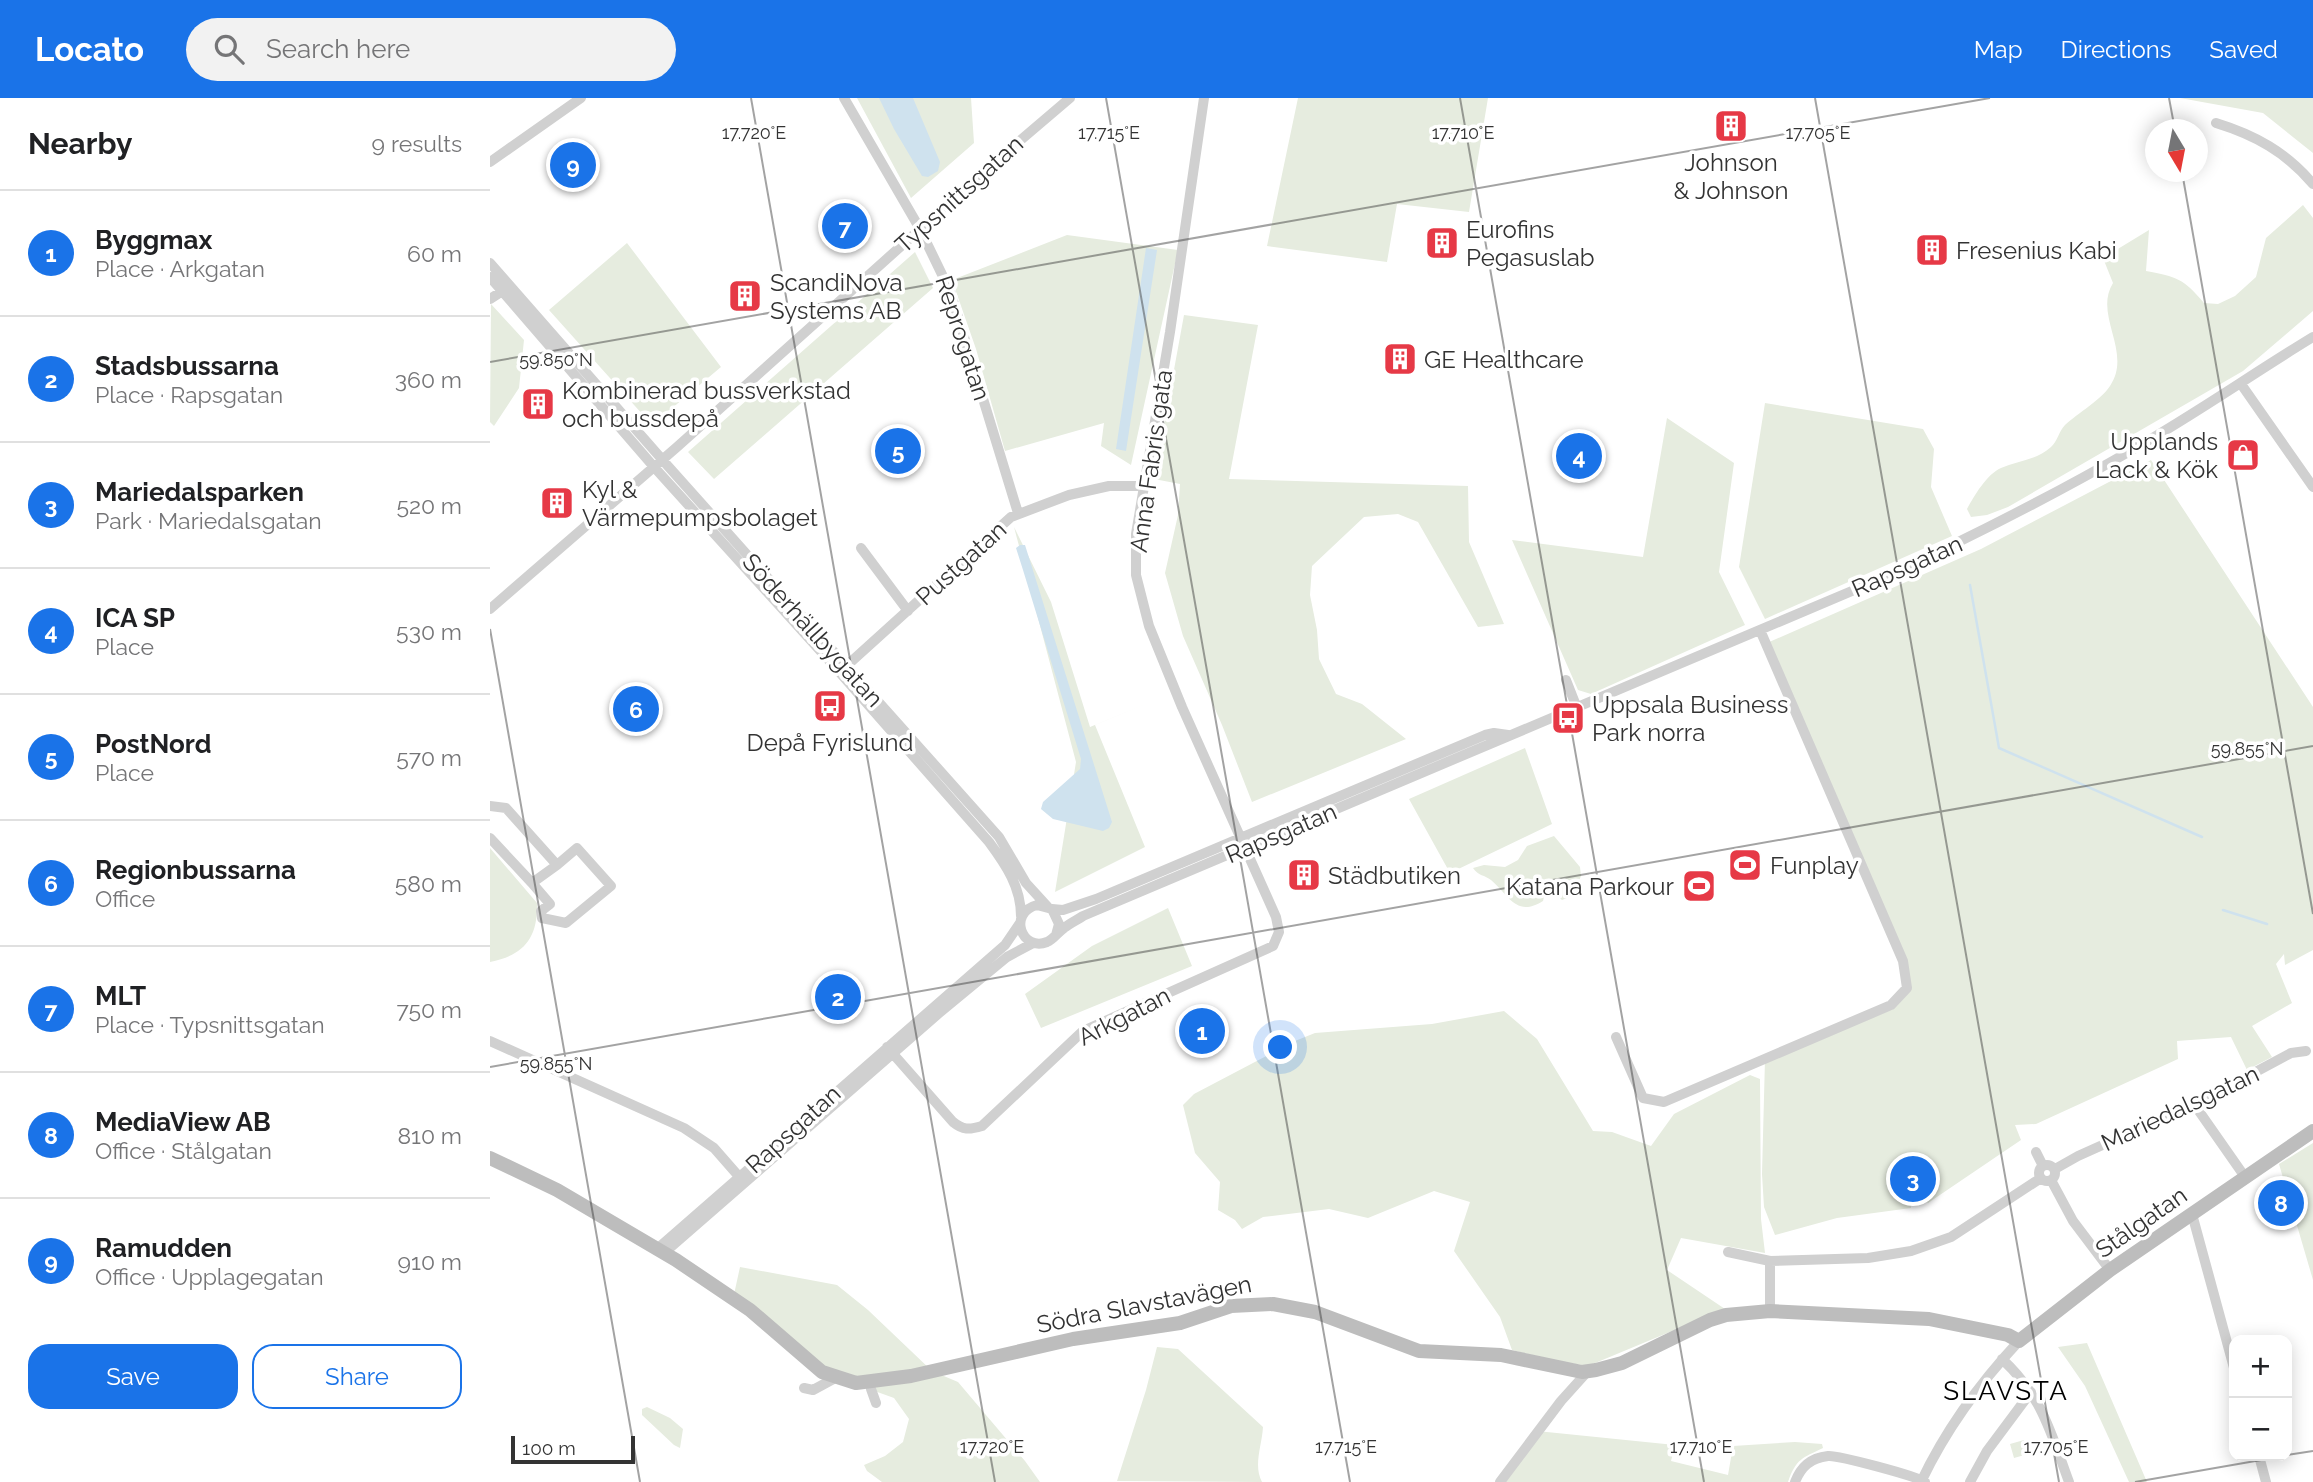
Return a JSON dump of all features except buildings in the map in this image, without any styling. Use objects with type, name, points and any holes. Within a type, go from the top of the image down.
[{"type":"street","points":[[490,162],[581,98]]},
{"type":"street","name":"Reprogatan","points":[[844,98],[920,229],[950,291],[1018,513]]},
{"type":"street","name":"Typsnittsgatan","points":[[490,609],[658,464],[1070,98]]},
{"type":"street","name":"Anna Fabris gata","points":[[1204,98],[1170,332],[1136,534],[1136,575],[1149,626],[1243,843]]},
{"type":"street","points":[[2216,123],[2245,132],[2268,144],[2289,159],[2313,184]]},
{"type":"street","name":"Söderhällbygatan","points":[[490,263],[506,288],[658,464],[999,837],[1026,883],[1049,907]]},
{"type":"street","name":"Söderhällbygatan","points":[[490,277],[506,288]]},
{"type":"street","points":[[490,299],[506,288]]},
{"type":"street","name":"Rapsgatan","points":[[2285,354],[2313,330]]},
{"type":"street","name":"Rapsgatan","points":[[1049,907],[1063,910],[1079,906],[1493,744],[1508,735],[1760,630],[1969,538],[2124,455],[2313,337]]},
{"type":"street","points":[[2241,384],[2313,487]]},
{"type":"street","name":"Pustgatan","points":[[843,669],[1011,517],[1069,495],[1109,486],[1144,486]]},
{"type":"street","points":[[860,548],[908,611]]},
{"type":"street","points":[[1616,1037],[1643,1098],[1664,1102],[1891,1005],[1907,988],[1903,961],[1760,630]]},
{"type":"street","name":"Söderhällbygatan","points":[[843,669],[1000,857],[1020,897],[1021,920]]},
{"type":"street","points":[[1566,680],[1577,708]]},
{"type":"street","points":[[490,806],[506,808],[557,865]]},
{"type":"street","points":[[490,838],[550,904],[541,911],[542,918],[566,923],[611,886],[577,848],[532,883]]},
{"type":"street","name":"Rapsgatan","points":[[1056,935],[1083,916],[1243,843]]},
{"type":"street","name":"Arkgatan","points":[[890,1050],[953,1122],[962,1129],[982,1126],[1083,1031],[1273,946],[1279,932],[1276,917],[1243,843]]},
{"type":"street","points":[[1032,906],[1049,907],[1058,918],[1056,935],[1046,943],[1033,943],[1023,935],[1021,920],[1032,906]]},
{"type":"street","name":"Rapsgatan","points":[[661,1251],[1005,945],[1021,920]]},
{"type":"street","name":"Rapsgatan","points":[[890,1050],[1007,957],[1033,943]]},
{"type":"street","points":[[490,1041],[684,1128],[714,1148],[742,1180]]},
{"type":"street","name":"Mariedalsgatan","points":[[2055,1169],[2194,1104],[2291,1053],[2306,1051]]},
{"type":"street","points":[[2194,1104],[2245,1177]]},
{"type":"street","name":"Stålgatan","points":[[1922,1481],[1950,1427],[1968,1400],[2019,1341],[2110,1270],[2313,1131]]},
{"type":"street","points":[[2036,1152],[2043,1166]]},
{"type":"street","name":"Södra Slavstavägen","points":[[490,1158],[556,1190],[661,1251],[750,1310],[822,1373],[856,1383],[910,1376],[1073,1339],[1180,1323],[1231,1306],[1272,1304],[1315,1312],[1419,1351],[1501,1355],[1588,1371],[1622,1363],[1710,1320],[1726,1315],[1770,1311],[1929,1320],[2008,1335],[2019,1341]]},
{"type":"street","points":[[1728,1252],[1770,1261],[1868,1258],[1928,1246],[1951,1237],[2046,1179],[2056,1175],[2055,1169],[2048,1164],[2039,1172],[2046,1179],[2110,1270]]},
{"type":"street","points":[[2192,1214],[2229,1350]]},
{"type":"street","points":[[1770,1261],[1770,1311]]},
{"type":"street","points":[[2002,1359],[2018,1374],[2031,1392],[2051,1429],[2069,1482]]},
{"type":"street","points":[[1500,1482],[1561,1401],[1588,1371]]},
{"type":"street","points":[[811,1392],[837,1377]]},
{"type":"street","points":[[871,1389],[876,1403]]},
{"type":"street","points":[[1970,1482],[1987,1451],[2031,1392]]},
{"type":"street","points":[[1796,1482],[1800,1468],[1811,1461],[1829,1456],[1922,1481]]},
{"type":"street","points":[[2260,1461],[2266,1482]]},
{"type":"shaded area","points":[[857,98],[971,98],[974,143],[911,198]]},
{"type":"shaded area","points":[[1298,98],[1488,98],[1469,212],[1397,204],[1387,262],[1267,246]]},
{"type":"shaded area","points":[[2180,98],[2313,98],[2313,153],[2263,113]]},
{"type":"shaded area","points":[[2303,205],[2313,218],[2313,311],[2243,371],[2008,507],[1987,515],[1971,517],[1967,509],[1991,475],[2001,468],[2033,458],[2045,451],[2053,445],[2065,425],[2110,386],[2116,373],[2117,360],[2107,308],[2113,283],[2103,258],[2149,230],[2146,271],[2179,280],[2204,303],[2218,304],[2235,296],[2256,277],[2266,238]]},
{"type":"shaded area","points":[[1067,235],[1178,250],[1131,465],[1101,446],[1104,423],[1005,451],[976,349],[952,280]]},
{"type":"shaded area","points":[[627,243],[721,367],[652,425],[549,310]]},
{"type":"shaded area","points":[[915,252],[933,288],[714,479],[688,452]]},
{"type":"shaded area","points":[[491,304],[524,340],[519,388],[494,426],[490,422]]},
{"type":"shaded area","points":[[1184,315],[1258,325],[1229,479],[1468,486],[1469,542],[1504,624],[1478,627],[1418,522],[1398,514],[1364,517],[1312,566],[1310,595],[1319,659],[1336,694],[1362,704],[1406,739],[1252,802],[1183,636],[1165,573],[1178,515],[1180,484],[1154,479]]},
{"type":"shaded area","points":[[1765,403],[1923,429],[1934,449],[1931,487],[1952,536],[1765,619],[1739,567]]},
{"type":"shaded area","points":[[1667,418],[1734,463],[1719,572],[1745,625],[1591,694],[1578,690],[1512,540],[1643,557]]},
{"type":"shaded area","points":[[2151,460],[2313,707],[2313,950],[2285,965],[2284,954],[2276,964],[2292,1003],[2252,1026],[2272,1057],[2247,1070],[2231,1037],[2177,1041],[2178,1059],[2036,1124],[2015,1125],[2021,1140],[1928,1203],[1920,1195],[1934,1188],[1926,1172],[1907,1165],[1900,1170],[1917,1170],[1927,1183],[1916,1190],[1912,1186],[1903,1185],[1911,1208],[1837,1218],[1775,1235],[1764,1207],[1762,1174],[1765,1059],[1891,1005],[1907,988],[1903,961],[1767,643],[1981,549]]},
{"type":"shaded area","points":[[1014,527],[1051,602],[1090,727],[1172,693],[1095,725],[1145,847],[1055,892],[1076,762]]},
{"type":"shaded area","points":[[1525,748],[1552,824],[1450,873],[1409,799]]},
{"type":"shaded area","points":[[1554,836],[1580,867],[1581,876],[1578,883],[1567,898],[1562,900],[1556,894],[1545,893],[1543,901],[1534,906],[1519,906],[1491,880],[1473,868],[1484,865],[1505,867],[1518,860],[1527,846]]},
{"type":"shaded area","points":[[490,848],[537,903],[537,915],[527,943],[512,955],[490,962]]},
{"type":"shaded area","points":[[1168,908],[1192,966],[1041,1028],[1025,994],[1092,946]]},
{"type":"shaded area","points":[[1504,1011],[1537,1039],[1593,1131],[1612,1132],[1651,1146],[1674,1114],[1750,1075],[1760,1079],[1761,1219],[1765,1253],[1681,1238],[1667,1270],[1725,1309],[1588,1366],[1557,1361],[1512,1350],[1500,1317],[1454,1251],[1470,1202],[1434,1191],[1368,1218],[1329,1209],[1263,1217],[1242,1229],[1235,1220],[1218,1210],[1220,1182],[1195,1153],[1183,1105],[1194,1094],[1315,1033],[1432,1024]]},
{"type":"shaded area","points":[[2313,1143],[2313,1280],[2279,1164]]},
{"type":"shaded area","points":[[740,1267],[837,1285],[868,1310],[932,1371],[958,1382],[1040,1482],[882,1482],[867,1471],[864,1465],[885,1456],[903,1442],[909,1419],[894,1398],[822,1372],[733,1299]]},
{"type":"shaded area","points":[[2087,1343],[2147,1482],[2129,1482],[2085,1386],[2058,1347]]},
{"type":"shaded area","points":[[1157,1347],[1178,1349],[1263,1427],[1258,1462],[1262,1482],[1117,1481]]},
{"type":"shaded area","points":[[647,1407],[670,1418],[683,1429],[680,1448],[642,1415],[642,1409]]},
{"type":"shaded area","points":[[1537,1431],[1675,1445],[1671,1461],[1728,1475],[1733,1446],[1795,1442],[1822,1444],[1823,1448],[1801,1460],[1788,1482],[1500,1482]]},
{"type":"shaded area","points":[[2024,1440],[2028,1454],[2014,1458],[2010,1444]]},
{"type":"water","points":[[879,98],[913,98],[940,162],[938,171],[928,177],[922,176]]},
{"type":"water","points":[[1146,248],[1157,250],[1126,451],[1116,449]]},
{"type":"water","points":[[1025,545],[1112,822],[1109,828],[1103,831],[1053,819],[1041,809],[1043,802],[1080,769],[1081,759],[1016,548]]},
{"type":"waterway","points":[[1970,585],[1999,748],[2202,837]]},
{"type":"waterway","points":[[2223,910],[2267,924]]},
{"type":"place","name":"Johnson & Johnson","points":[[1731,126]]},
{"type":"place","name":"Ramudden","points":[[573,165]]},
{"type":"place","name":"MLT","points":[[845,226]]},
{"type":"place","name":"Eurofins Pegasuslab","points":[[1442,243]]},
{"type":"place","name":"Fresenius Kabi","points":[[1932,250]]},
{"type":"place","name":"ScandiNova Systems AB","points":[[745,296]]},
{"type":"place","name":"GE Healthcare","points":[[1400,359]]},
{"type":"place","name":"Kombinerad bussverkstad och bussdepå","points":[[538,404]]},
{"type":"place","name":"PostNord","points":[[898,451]]},
{"type":"place","name":"Upplands Lack & Kök","points":[[2243,455]]},
{"type":"place","name":"ICA SP","points":[[1579,456]]},
{"type":"place","name":"Kyl & Värmepumpsbolaget","points":[[557,503]]},
{"type":"place","name":"Depå Fyrislund","points":[[830,706]]},
{"type":"place","name":"Regionbussarna","points":[[636,709]]},
{"type":"place","name":"Uppsala Business Park norra","points":[[1568,718]]},
{"type":"place","name":"Funplay","points":[[1745,865]]},
{"type":"place","name":"Städbutiken","points":[[1304,875]]},
{"type":"place","name":"Katana Parkour","points":[[1699,886]]},
{"type":"place","name":"Stadsbussarna","points":[[838,997]]},
{"type":"place","name":"Byggmax","points":[[1202,1031]]},
{"type":"place","name":"Mariedalsparken","points":[[1913,1179]]},
{"type":"place","name":"MediaView AB","points":[[2281,1203]]},
{"type":"district","name":"SLAVSTA","points":[[2006,1391]]}]
